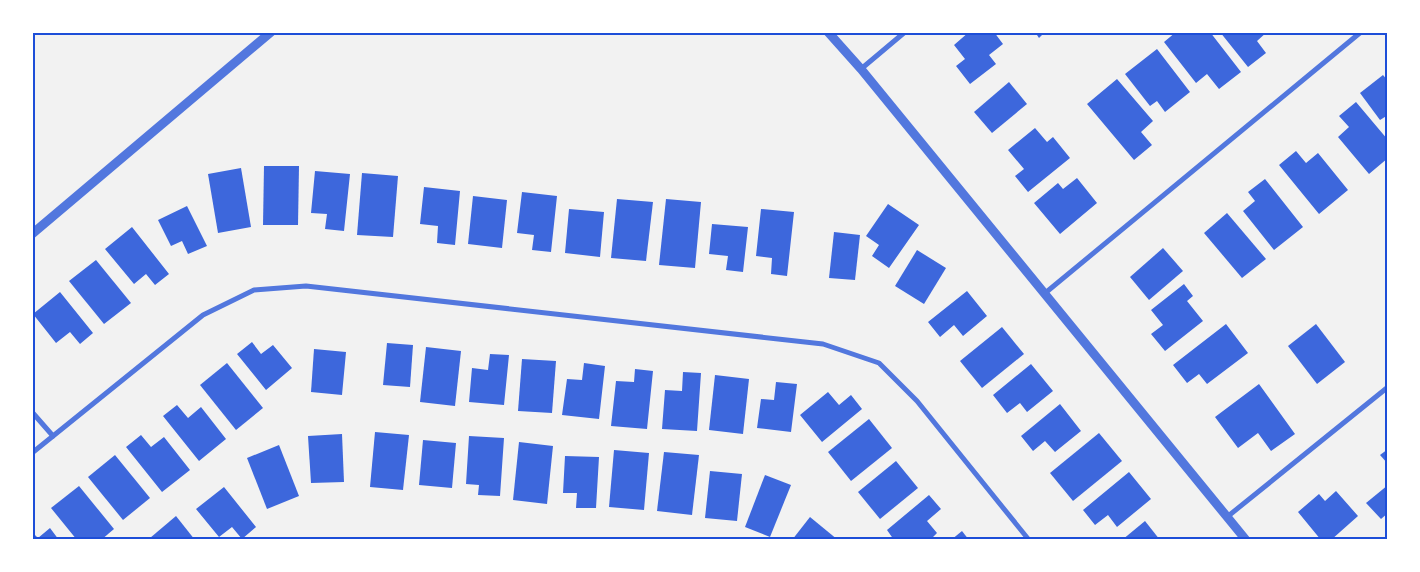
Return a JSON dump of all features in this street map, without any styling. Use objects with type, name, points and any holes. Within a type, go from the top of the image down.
[{"type":"street","points":[[32,234],[271,32]]},
{"type":"street","points":[[828,32],[861,69],[1246,540]]},
{"type":"street","points":[[861,69],[905,32]]},
{"type":"street","points":[[1044,294],[1361,32]]},
{"type":"street","points":[[32,453],[203,315],[254,290],[306,286],[823,344],[879,363],[916,401],[1028,540]]},
{"type":"street","points":[[1227,517],[1388,387]]},
{"type":"street","points":[[32,412],[53,436]]},
{"type":"building","points":[[969,32],[994,32],[1003,44],[989,55],[996,64],[970,84],[956,66],[965,59],[954,45]]},
{"type":"building","points":[[1035,32],[1045,32],[1039,38]]},
{"type":"building","points":[[1176,32],[1210,32],[1241,72],[1219,89],[1207,74],[1196,83],[1164,42]]},
{"type":"building","points":[[1220,32],[1267,32],[1257,41],[1266,53],[1248,67]]},
{"type":"building","points":[[1157,49],[1190,92],[1165,112],[1157,101],[1150,106],[1125,74]]},
{"type":"building","points":[[1383,75],[1388,81],[1388,115],[1380,120],[1360,93]]},
{"type":"building","points":[[1117,79],[1153,121],[1141,132],[1152,145],[1134,160],[1087,104]]},
{"type":"building","points":[[1009,82],[1027,104],[992,133],[974,112]]},
{"type":"building","points":[[1356,102],[1388,140],[1388,158],[1369,174],[1338,137],[1349,127],[1339,116]]},
{"type":"building","points":[[1035,128],[1047,142],[1053,137],[1070,158],[1028,192],[1015,176],[1024,169],[1008,150]]},
{"type":"building","points":[[1296,151],[1306,163],[1318,153],[1348,190],[1319,214],[1279,165]]},
{"type":"building","points":[[264,166],[299,166],[298,225],[263,225]]},
{"type":"building","points":[[241,168],[251,227],[218,233],[208,174]]},
{"type":"building","points":[[315,171],[350,174],[344,231],[325,229],[327,214],[311,213]]},
{"type":"building","points":[[362,173],[398,176],[393,237],[357,235]]},
{"type":"building","points":[[1077,178],[1097,203],[1060,234],[1034,203],[1058,183],[1063,189]]},
{"type":"building","points":[[1265,179],[1303,227],[1274,250],[1243,211],[1255,201],[1248,192]]},
{"type":"building","points":[[424,187],[460,191],[455,245],[437,243],[438,226],[420,224]]},
{"type":"building","points":[[522,192],[557,196],[551,252],[532,250],[534,235],[517,233]]},
{"type":"building","points":[[473,196],[507,200],[502,248],[468,244]]},
{"type":"building","points":[[617,199],[653,202],[646,261],[611,258]]},
{"type":"building","points":[[666,199],[701,202],[695,268],[659,265]]},
{"type":"building","points":[[888,204],[919,225],[889,268],[872,256],[879,245],[866,236]]},
{"type":"building","points":[[187,206],[207,246],[188,254],[182,241],[171,246],[158,220]]},
{"type":"building","points":[[569,209],[604,212],[600,257],[565,253]]},
{"type":"building","points":[[761,209],[794,212],[787,276],[771,274],[772,258],[756,256]]},
{"type":"building","points":[[1227,213],[1266,259],[1242,278],[1204,233]]},
{"type":"building","points":[[712,224],[748,227],[743,272],[726,270],[728,256],[709,254]]},
{"type":"building","points":[[132,227],[169,274],[155,285],[146,274],[134,284],[105,249]]},
{"type":"building","points":[[834,232],[860,235],[855,280],[829,278]]},
{"type":"building","points":[[1163,248],[1183,271],[1149,300],[1130,277]]},
{"type":"building","points":[[917,250],[946,268],[924,304],[895,286]]},
{"type":"building","points":[[96,260],[131,303],[104,324],[69,281]]},
{"type":"building","points":[[1184,284],[1193,296],[1187,301],[1203,321],[1165,351],[1151,334],[1163,325],[1151,310]]},
{"type":"building","points":[[967,291],[987,316],[963,336],[954,325],[940,337],[928,322]]},
{"type":"building","points":[[60,292],[93,333],[80,344],[70,332],[56,343],[33,314]]},
{"type":"building","points":[[1226,324],[1248,353],[1207,384],[1199,374],[1187,383],[1173,365]]},
{"type":"building","points":[[1316,324],[1345,362],[1317,384],[1288,346]]},
{"type":"building","points":[[1002,327],[1024,354],[982,388],[960,361]]},
{"type":"building","points":[[252,342],[261,354],[273,345],[292,368],[266,390],[237,354]]},
{"type":"building","points":[[387,343],[413,345],[410,387],[383,385]]},
{"type":"building","points":[[426,347],[461,351],[455,406],[420,402]]},
{"type":"building","points":[[314,349],[346,352],[342,395],[311,392]]},
{"type":"building","points":[[490,354],[509,355],[504,405],[469,402],[472,368],[488,370]]},
{"type":"building","points":[[522,359],[556,361],[552,413],[518,411]]},
{"type":"building","points":[[227,363],[263,408],[236,430],[200,385]]},
{"type":"building","points":[[584,363],[605,366],[599,419],[562,415],[567,379],[582,380]]},
{"type":"building","points":[[1031,364],[1053,391],[1027,412],[1020,403],[1007,413],[993,395]]},
{"type":"building","points":[[635,369],[653,371],[647,429],[611,426],[616,381],[634,382]]},
{"type":"building","points":[[683,372],[701,373],[697,431],[662,429],[665,390],[682,391]]},
{"type":"building","points":[[715,375],[749,379],[743,434],[709,430]]},
{"type":"building","points":[[776,382],[797,384],[791,432],[757,428],[761,399],[774,400]]},
{"type":"building","points":[[1259,384],[1295,434],[1271,451],[1258,433],[1238,448],[1215,417]]},
{"type":"building","points":[[828,392],[839,405],[851,395],[862,409],[822,442],[800,415]]},
{"type":"building","points":[[1060,404],[1081,431],[1055,452],[1045,441],[1033,451],[1021,436]]},
{"type":"building","points":[[177,405],[188,418],[201,407],[226,439],[199,461],[163,416]]},
{"type":"building","points":[[869,419],[892,448],[851,481],[828,452]]},
{"type":"building","points":[[375,432],[409,435],[403,490],[370,487]]},
{"type":"building","points":[[1099,433],[1122,461],[1073,501],[1050,473]]},
{"type":"building","points":[[342,434],[344,482],[311,483],[308,436]]},
{"type":"building","points":[[141,435],[151,447],[164,437],[190,470],[162,492],[126,447]]},
{"type":"building","points":[[469,436],[504,438],[500,496],[478,495],[479,485],[466,484]]},
{"type":"building","points":[[423,440],[456,443],[452,488],[419,485]]},
{"type":"building","points":[[519,442],[553,446],[547,504],[513,500]]},
{"type":"building","points":[[279,445],[299,496],[267,509],[247,458]]},
{"type":"building","points":[[1388,449],[1388,464],[1380,455]]},
{"type":"building","points":[[614,450],[649,453],[644,510],[609,507]]},
{"type":"building","points":[[664,452],[699,455],[692,515],[657,511]]},
{"type":"building","points":[[115,455],[150,498],[123,520],[88,477]]},
{"type":"building","points":[[565,456],[599,457],[596,508],[576,508],[577,493],[563,493]]},
{"type":"building","points":[[896,461],[918,488],[880,519],[858,492]]},
{"type":"building","points":[[710,471],[742,474],[737,521],[705,518]]},
{"type":"building","points":[[1129,472],[1151,499],[1117,527],[1108,515],[1095,525],[1083,510]]},
{"type":"building","points":[[765,475],[791,485],[770,537],[745,527]]},
{"type":"building","points":[[1388,485],[1388,513],[1381,519],[1366,503]]},
{"type":"building","points":[[79,486],[114,529],[101,540],[77,540],[51,508]]},
{"type":"building","points":[[224,487],[256,527],[242,539],[232,527],[219,537],[196,509]]},
{"type":"building","points":[[1336,491],[1358,516],[1331,540],[1321,540],[1298,512],[1319,494],[1325,501]]},
{"type":"building","points":[[929,495],[941,509],[927,521],[937,533],[930,540],[894,540],[887,530]]},
{"type":"building","points":[[176,516],[195,540],[151,540],[150,538]]},
{"type":"building","points":[[810,517],[838,540],[792,540]]},
{"type":"building","points":[[1145,521],[1160,540],[1122,540]]},
{"type":"building","points":[[50,528],[59,540],[32,540],[32,532],[38,538]]},
{"type":"building","points":[[962,531],[969,540],[951,540]]}]
